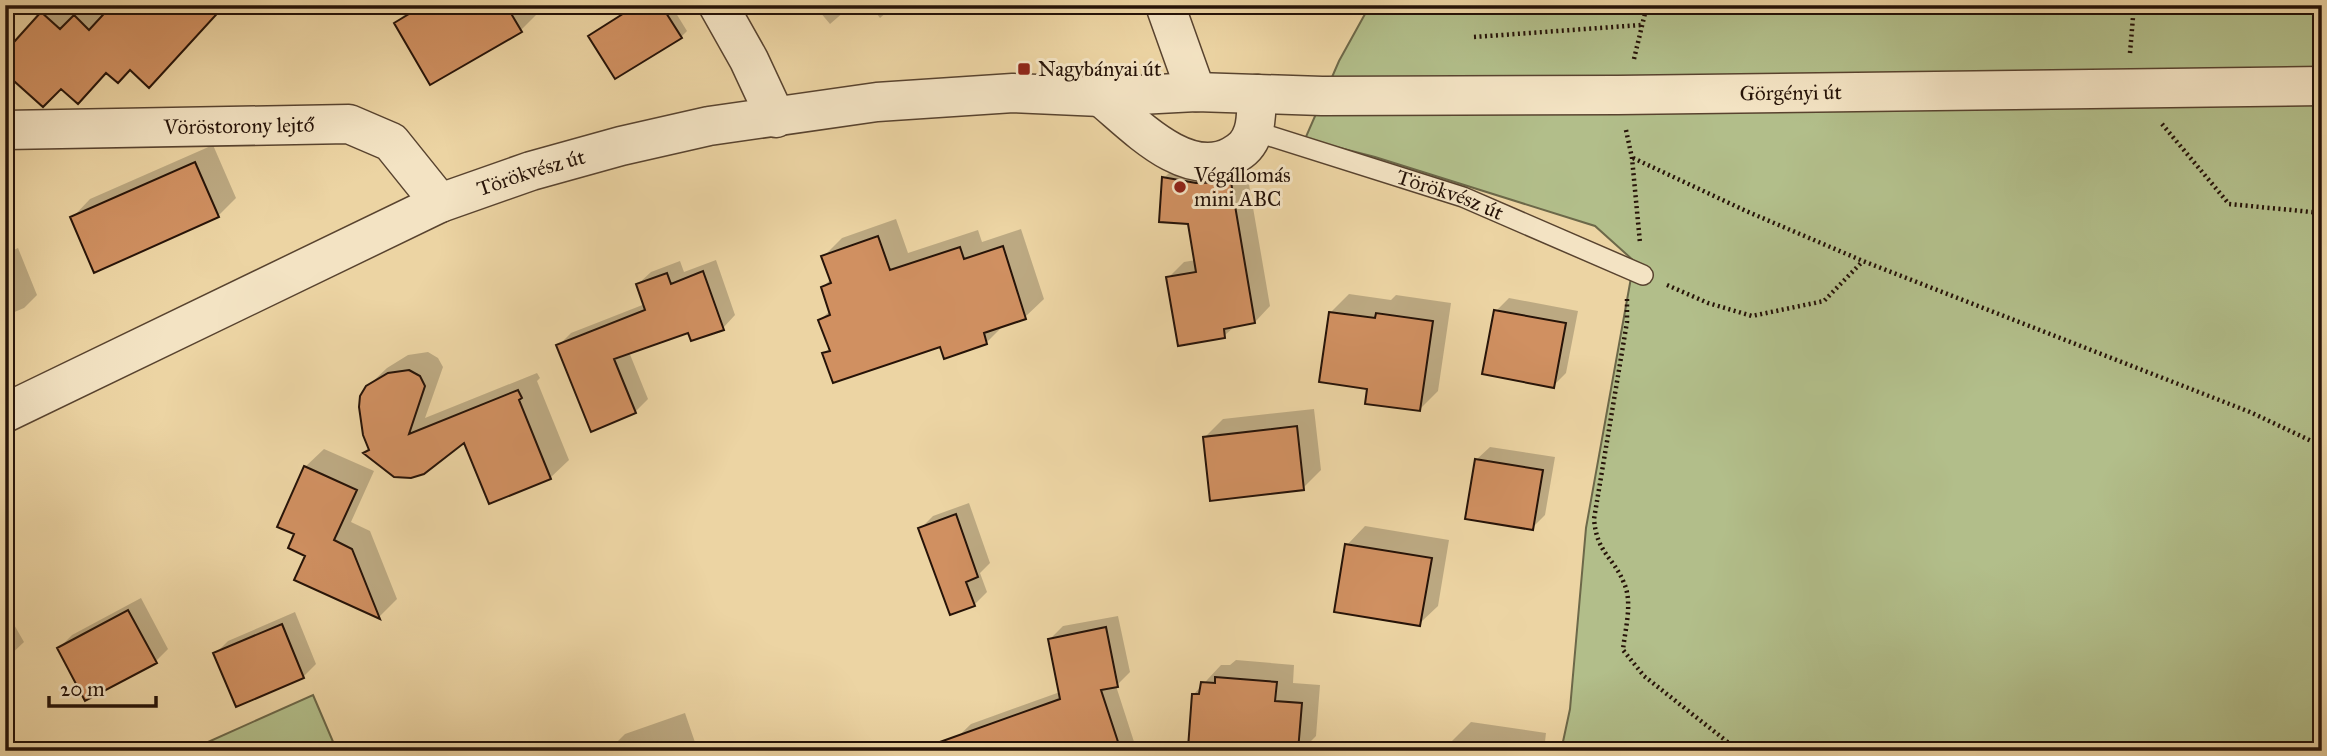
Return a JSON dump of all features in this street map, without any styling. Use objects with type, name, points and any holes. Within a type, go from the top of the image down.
[{"type":"street","points":[[718,5],[749,60],[776,118]]},
{"type":"street","points":[[1165,5],[1196,92]]},
{"type":"street","name":"Görgényi út","points":[[1256,113],[1618,95],[2322,86]]},
{"type":"street","name":"Törökvész út","points":[[5,413],[440,203],[531,171],[621,146],[709,126],[877,102],[1013,93],[1101,97],[1196,92],[1256,113]]},
{"type":"street","points":[[1101,97],[1166,150],[1192,160],[1218,163],[1247,146],[1256,113]]},
{"type":"street","name":"Vöröstorony lejtő","points":[[5,130],[349,124],[391,142],[440,203]]},
{"type":"lane","name":"Törökvész út","points":[[1256,113],[1464,197],[1643,275]]},
{"type":"path","points":[[1618,95],[1632,65],[1647,5]]},
{"type":"path","points":[[2134,5],[2130,55],[2131,87],[2229,204],[2322,213]]},
{"type":"path","points":[[1474,37],[1641,25]]},
{"type":"path","points":[[1739,751],[1632,664],[1623,650],[1628,604],[1624,583],[1595,537],[1594,519],[1627,323],[1627,298],[1643,275],[1632,158],[1863,261],[2250,412],[2322,446]]},
{"type":"path","points":[[1643,275],[1708,303],[1752,316],[1824,301],[1863,261]]},
{"type":"green space","points":[[1370,5],[2322,5],[2322,751],[1561,751],[1570,709],[1586,528],[1634,261],[1595,226],[1375,157],[1305,139],[1339,61]]},
{"type":"green space","points":[[313,695],[337,751],[213,751],[208,742]]},
{"type":"building","points":[[112,5],[225,5],[149,88],[130,70],[118,83],[106,73],[78,104],[61,89],[43,107],[5,73],[5,52],[41,12],[60,29],[74,15],[89,30]]},
{"type":"building","points":[[424,5],[506,5],[522,32],[430,85],[394,23]]},
{"type":"building","points":[[637,5],[661,5],[682,38],[615,79],[588,36]]},
{"type":"building","points":[[195,162],[219,217],[94,273],[70,217]]},
{"type":"building","points":[[1162,177],[1196,183],[1231,182],[1255,323],[1224,329],[1225,338],[1178,346],[1166,277],[1196,272],[1188,224],[1159,222]]},
{"type":"building","points":[[878,236],[890,270],[960,247],[964,259],[1003,246],[1026,319],[984,333],[987,344],[944,359],[940,347],[833,383],[822,353],[830,351],[818,320],[830,315],[821,287],[831,283],[821,256]]},
{"type":"building","points":[[703,271],[724,330],[691,341],[688,333],[614,359],[636,413],[591,432],[556,345],[645,310],[636,284],[667,273],[671,284]]},
{"type":"building","points":[[1494,310],[1566,323],[1554,388],[1482,374]]},
{"type":"building","points":[[1329,312],[1375,318],[1376,313],[1433,321],[1420,411],[1365,404],[1367,389],[1319,382]]},
{"type":"building","points":[[409,370],[420,376],[425,386],[409,434],[518,390],[522,398],[519,400],[551,479],[489,504],[464,443],[424,474],[411,478],[394,477],[363,453],[369,450],[363,435],[360,396],[366,386],[388,373]]},
{"type":"building","points":[[1297,426],[1304,490],[1210,501],[1203,437]]},
{"type":"building","points":[[1475,459],[1543,470],[1533,530],[1465,519]]},
{"type":"building","points":[[304,466],[357,490],[334,540],[352,549],[380,619],[294,580],[305,556],[288,548],[294,534],[277,527]]},
{"type":"building","points":[[956,514],[978,577],[966,582],[975,606],[950,615],[918,528]]},
{"type":"building","points":[[1345,544],[1432,558],[1420,626],[1334,612]]},
{"type":"building","points":[[128,610],[157,663],[85,701],[57,648]]},
{"type":"building","points":[[282,624],[304,678],[236,707],[213,653]]},
{"type":"building","points":[[1106,627],[1118,687],[1101,690],[1121,751],[927,751],[926,747],[1060,699],[1048,639]]},
{"type":"building","points":[[1215,677],[1277,682],[1275,701],[1302,703],[1298,751],[1188,748],[1192,694],[1199,694],[1201,682],[1215,683]]},
{"type":"place","name":"Nagybányai út","points":[[1024,69]]},
{"type":"place","name":"Végállomás mini ABC","points":[[1180,187]]}]
